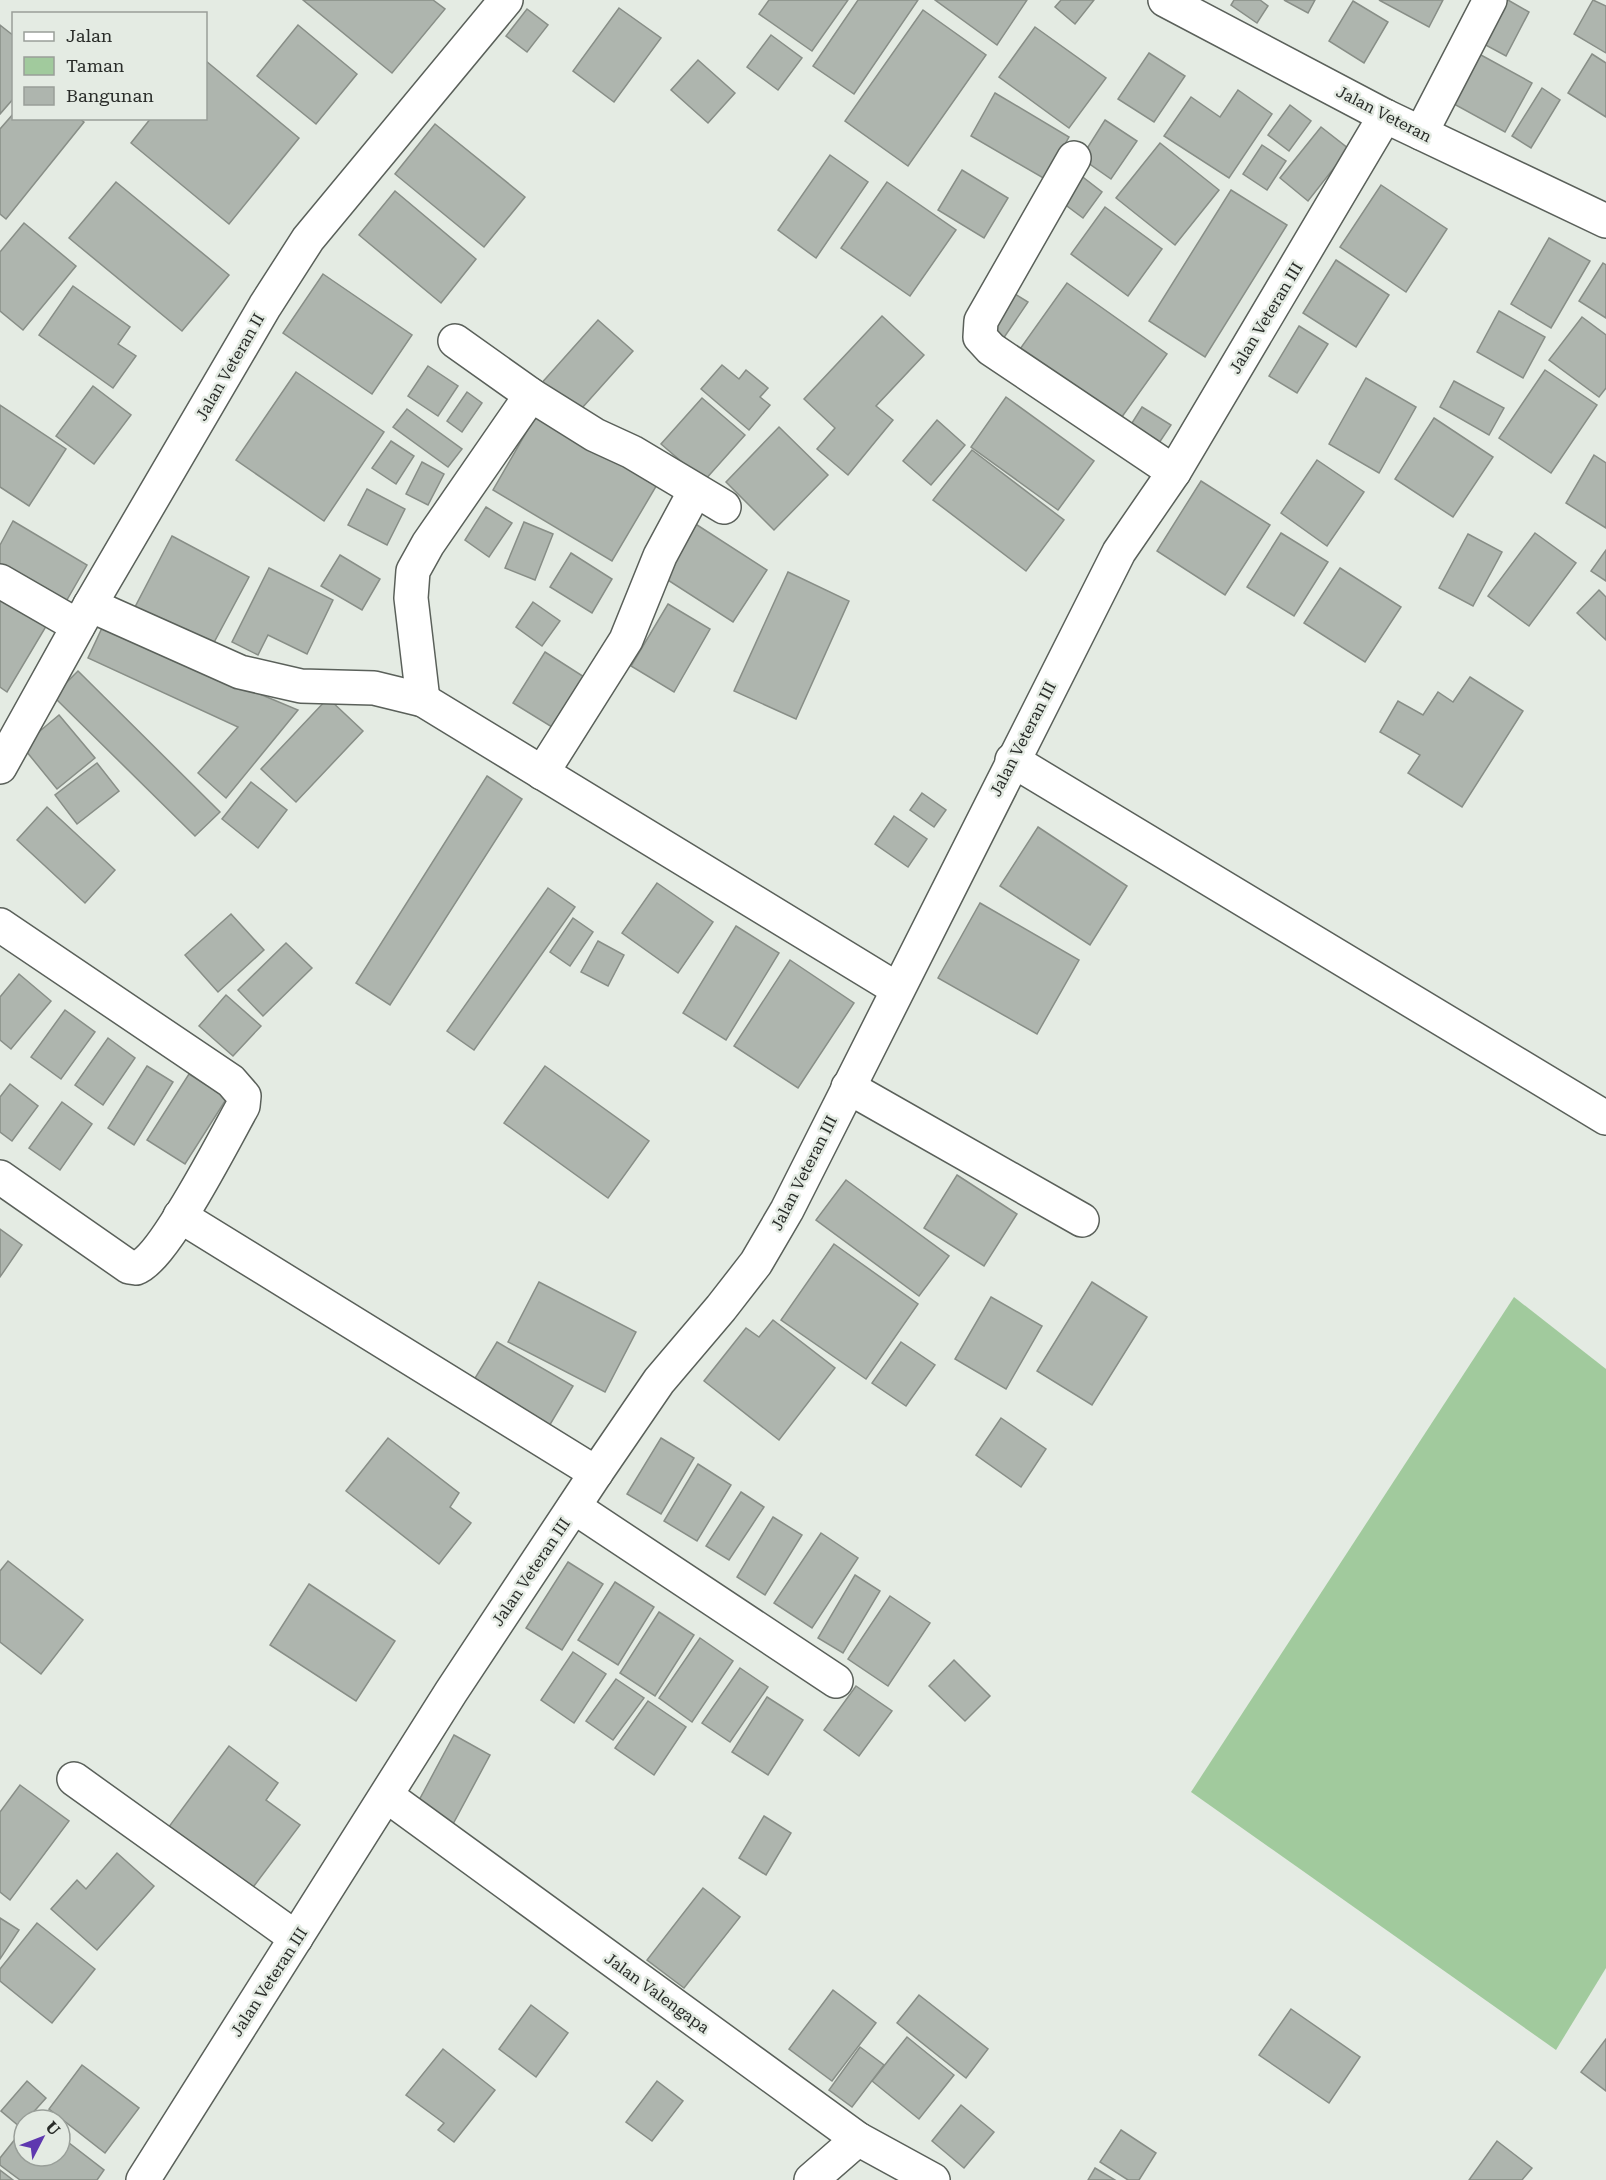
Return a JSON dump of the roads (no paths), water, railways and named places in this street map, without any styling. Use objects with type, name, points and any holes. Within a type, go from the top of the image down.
[{"type":"street","name":"Jalan Veteran II","points":[[0,766],[84,616],[265,306],[308,239],[506,0]]},
{"type":"street","name":"Jalan Veteran","points":[[1165,0],[1385,116],[1606,221]]},
{"type":"street","points":[[1421,133],[1490,0]]},
{"type":"street","name":"Jalan Veteran III","points":[[143,2180],[452,1692],[596,1473],[659,1381],[756,1263],[787,1210],[1012,760],[1119,552],[1174,472],[1385,116]]},
{"type":"street","points":[[1074,158],[981,321],[980,337],[991,349],[1174,472]]},
{"type":"street","points":[[456,341],[531,395],[595,435],[632,452],[724,507]]},
{"type":"street","points":[[423,700],[411,598],[413,571],[428,544],[531,395]]},
{"type":"street","points":[[542,773],[626,640],[660,556],[695,491]]},
{"type":"street","points":[[0,581],[84,616],[240,672],[302,686],[374,688],[423,700],[897,989]]},
{"type":"street","points":[[1012,760],[1606,1118]]},
{"type":"street","points":[[0,925],[241,1090],[244,1096],[243,1106],[180,1216],[141,1267],[132,1268],[0,1177]]},
{"type":"street","points":[[848,1087],[1082,1220]]},
{"type":"street","points":[[180,1216],[596,1473]]},
{"type":"street","points":[[574,1507],[836,1681]]},
{"type":"street","points":[[74,1779],[296,1938]]},
{"type":"street","name":"Jalan Valengapa","points":[[387,1796],[858,2139],[933,2180]]},
{"type":"street","points":[[811,2180],[858,2139]]}]
